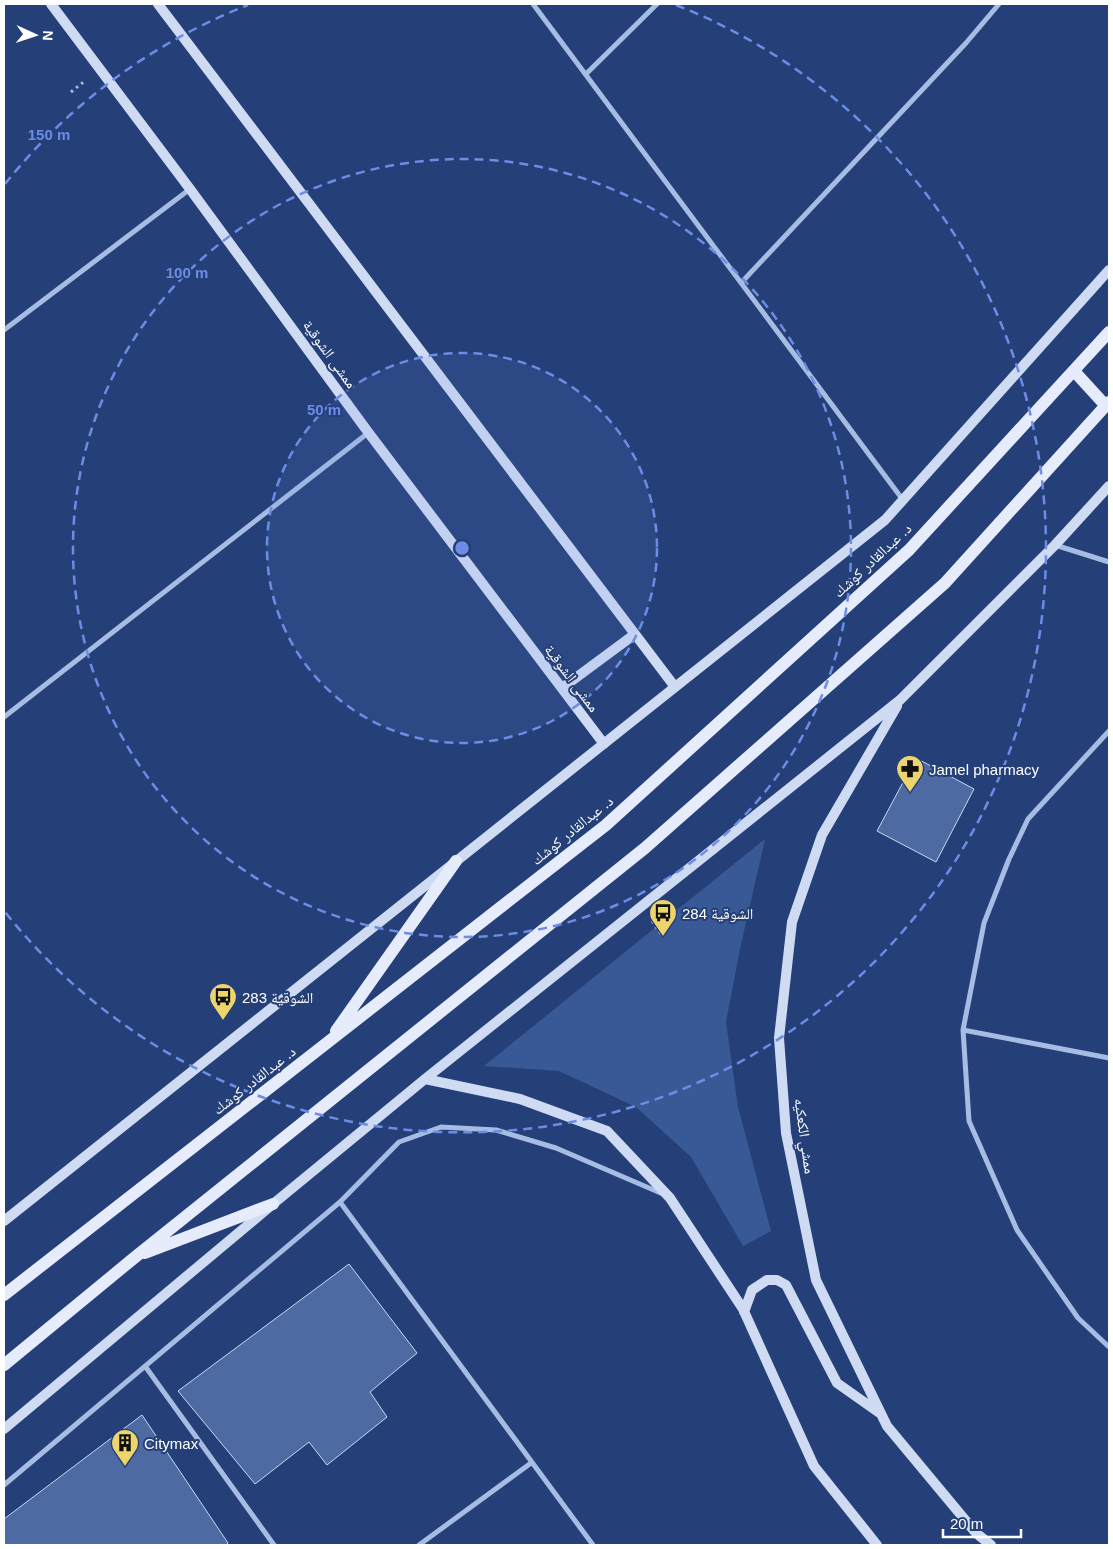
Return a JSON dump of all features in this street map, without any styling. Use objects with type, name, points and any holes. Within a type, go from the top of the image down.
[{"type":"main road","name":"د. عبدالقادر كوشك","points":[[4,1296],[606,825],[909,550],[1109,332]]},
{"type":"main road","points":[[4,1365],[134,1258],[645,848],[945,583],[1107,404],[1074,371]]},
{"type":"main road","points":[[329,1042],[456,862]]},
{"type":"main road","points":[[134,1258],[274,1204]]},
{"type":"street","name":"ممشى الشوقية","points":[[52,4],[190,188],[368,432],[604,744]]},
{"type":"street","points":[[158,4],[675,687]]},
{"type":"street","points":[[533,4],[903,501]]},
{"type":"street","points":[[586,74],[657,4]]},
{"type":"street","points":[[741,283],[966,43],[999,4]]},
{"type":"street","points":[[4,330],[190,188]]},
{"type":"street","name":"د. عبدالقادر كوشك","points":[[4,1221],[885,520],[1109,270]]},
{"type":"street","points":[[4,717],[368,432]]},
{"type":"street","points":[[4,1429],[425,1079],[900,700],[1055,545],[1109,486]]},
{"type":"street","points":[[1055,545],[1109,562]]},
{"type":"street","points":[[562,688],[635,634]]},
{"type":"street","name":"ممشي الكعكيه","points":[[900,700],[822,835],[792,922],[779,1038],[786,1133],[816,1280],[887,1426],[976,1533],[991,1545]]},
{"type":"street","points":[[1109,732],[1028,819],[1009,859],[984,923],[963,1030],[969,1121],[1018,1230],[1078,1318],[1109,1347]]},
{"type":"street","points":[[963,1030],[1109,1058]]},
{"type":"street","points":[[425,1079],[520,1099],[607,1131],[670,1198],[744,1312],[814,1466],[878,1545]]},
{"type":"street","points":[[4,1485],[340,1202],[399,1142],[441,1127],[496,1130],[556,1148],[670,1198]]},
{"type":"street","points":[[340,1202],[593,1545]]},
{"type":"street","points":[[744,1312],[752,1290],[767,1280],[777,1280],[786,1285],[837,1384],[882,1415]]},
{"type":"street","points":[[144,1366],[274,1545]]},
{"type":"street","points":[[419,1545],[531,1463]]},
{"type":"shaded area","points":[[765,839],[740,949],[726,1022],[738,1107],[771,1231],[743,1246],[691,1157],[636,1107],[559,1071],[484,1066]]},
{"type":"building","points":[[916,758],[974,789],[936,862],[877,831]]},
{"type":"building","points":[[349,1264],[417,1353],[370,1392],[387,1417],[327,1465],[309,1442],[255,1484],[178,1391]]},
{"type":"building","name":"Citymax","points":[[142,1415],[228,1543],[226,1545],[4,1545],[4,1519]]},
{"type":"place","name":"Jamel pharmacy","points":[[910,793]]},
{"type":"place","name":"الشوقية 284","points":[[663,937]]},
{"type":"place","name":"الشوقية 283","points":[[223,1021]]},
{"type":"place","name":"Citymax","points":[[125,1467]]}]
